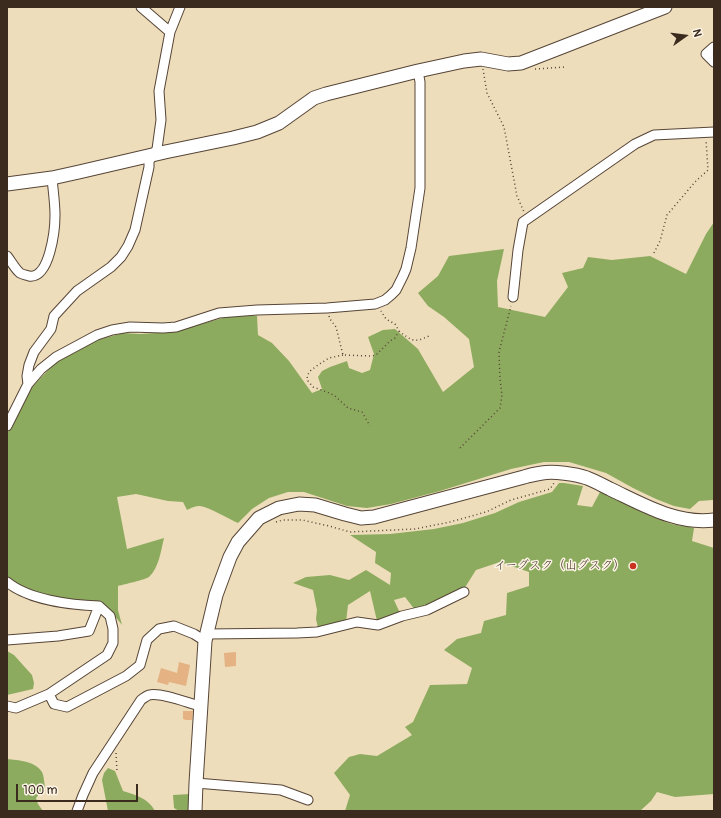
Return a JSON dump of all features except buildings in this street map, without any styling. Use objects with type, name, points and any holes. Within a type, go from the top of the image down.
[{"type":"street","points":[[141,7],[170,32]]},
{"type":"street","points":[[28,384],[27,376],[29,365],[34,352],[50,329],[54,316],[77,291],[121,257],[128,246],[134,230],[149,167],[149,161],[157,149],[161,120],[159,91],[170,32],[180,7]]},
{"type":"street","points":[[7,184],[52,178],[256,132],[280,123],[314,98],[418,71],[464,61],[481,59],[508,64],[521,63],[665,7]]},
{"type":"street","points":[[714,47],[706,54],[714,62]]},
{"type":"street","points":[[7,426],[28,384],[41,369],[56,357],[97,335],[112,330],[176,327],[220,313],[257,310],[327,308],[374,304],[385,300],[396,290],[406,269],[411,248],[420,188],[420,82],[418,71]]},
{"type":"street","points":[[513,297],[518,250],[523,222],[635,144],[654,135],[710,132]]},
{"type":"street","points":[[7,256],[21,273],[27,276],[34,276],[44,268],[54,229],[55,216],[52,178]]},
{"type":"street","points":[[195,811],[200,706],[206,637],[216,595],[230,557],[238,542],[259,518],[279,508],[299,504],[315,505],[361,518],[374,517],[543,472],[561,473],[587,478],[647,506],[671,515],[693,521],[714,520]]},
{"type":"street","points":[[7,582],[13,587],[36,597],[80,605],[99,606],[110,616],[113,629],[113,643],[106,655],[49,694],[16,708],[7,706]]},
{"type":"street","points":[[49,694],[54,704],[67,707],[126,676],[140,665],[147,640],[159,629],[174,626],[206,637],[318,632],[357,622],[378,625],[402,616],[427,610],[464,592]]},
{"type":"street","points":[[7,640],[58,636],[89,631],[99,606]]},
{"type":"street","points":[[77,811],[93,773],[141,700],[155,694],[200,706]]},
{"type":"street","points":[[196,783],[281,790],[308,800]]},
{"type":"path","points":[[481,59],[487,93],[504,127],[517,196],[527,220]]},
{"type":"path","points":[[521,63],[533,70],[565,67]]},
{"type":"path","points":[[654,254],[660,241],[667,215],[695,182],[708,170],[710,132]]},
{"type":"path","points":[[460,448],[500,408],[502,395],[499,352],[513,297]]},
{"type":"path","points":[[378,302],[381,313],[386,319],[395,324],[407,338],[419,340],[429,336]]},
{"type":"path","points":[[327,308],[330,320],[336,327],[343,355]]},
{"type":"path","points":[[370,426],[362,412],[348,408],[335,396],[313,387],[308,381],[307,376],[310,371],[329,358],[343,355],[376,355],[395,338],[400,331]]},
{"type":"green space","points":[[714,222],[713,500],[699,501],[690,509],[674,506],[633,488],[606,473],[569,462],[544,462],[511,469],[440,491],[391,504],[367,508],[347,506],[304,492],[288,492],[269,498],[252,509],[238,523],[204,507],[196,506],[187,510],[183,502],[168,501],[136,494],[117,497],[127,549],[164,538],[157,564],[149,577],[118,586],[118,610],[122,625],[101,601],[79,601],[58,598],[40,593],[7,579],[7,434],[31,388],[57,361],[94,341],[123,333],[140,334],[172,332],[230,316],[257,316],[258,335],[272,343],[289,361],[312,393],[322,389],[318,377],[322,371],[330,367],[347,361],[349,368],[362,373],[370,370],[374,354],[368,337],[383,330],[395,329],[418,349],[443,392],[474,367],[469,339],[444,317],[428,306],[418,293],[438,276],[449,256],[504,249],[497,281],[498,307],[545,317],[568,287],[562,273],[583,268],[588,257],[612,260],[650,256],[686,274],[706,234]]},
{"type":"green space","points":[[559,483],[583,486],[577,505],[592,507],[600,492],[660,520],[675,525],[694,528],[692,541],[714,548],[714,794],[675,797],[657,792],[651,801],[640,811],[345,811],[350,795],[334,773],[349,757],[360,754],[377,756],[412,735],[405,727],[413,722],[430,685],[467,684],[472,668],[444,650],[457,639],[481,633],[484,621],[506,615],[507,593],[529,586],[529,572],[500,562],[476,570],[464,589],[415,610],[405,597],[394,600],[400,613],[377,621],[370,591],[348,605],[346,622],[318,628],[316,619],[317,610],[313,590],[293,583],[306,577],[330,575],[349,580],[366,570],[390,585],[391,573],[375,563],[376,552],[350,535],[390,534],[434,529],[463,523],[495,513],[519,502],[552,492]]},
{"type":"green space","points":[[7,651],[14,655],[32,675],[34,683],[33,689],[7,695]]},
{"type":"green space","points":[[7,759],[31,763],[42,772],[45,787],[36,798],[43,811],[7,811]]},
{"type":"green space","points":[[108,768],[115,771],[123,791],[145,800],[155,811],[108,811],[102,780],[104,773]]},
{"type":"green space","points":[[190,794],[188,811],[179,811],[174,808],[173,795]]},
{"type":"place","name":"イーグスク（山グスク）","points":[[633,566]]}]
